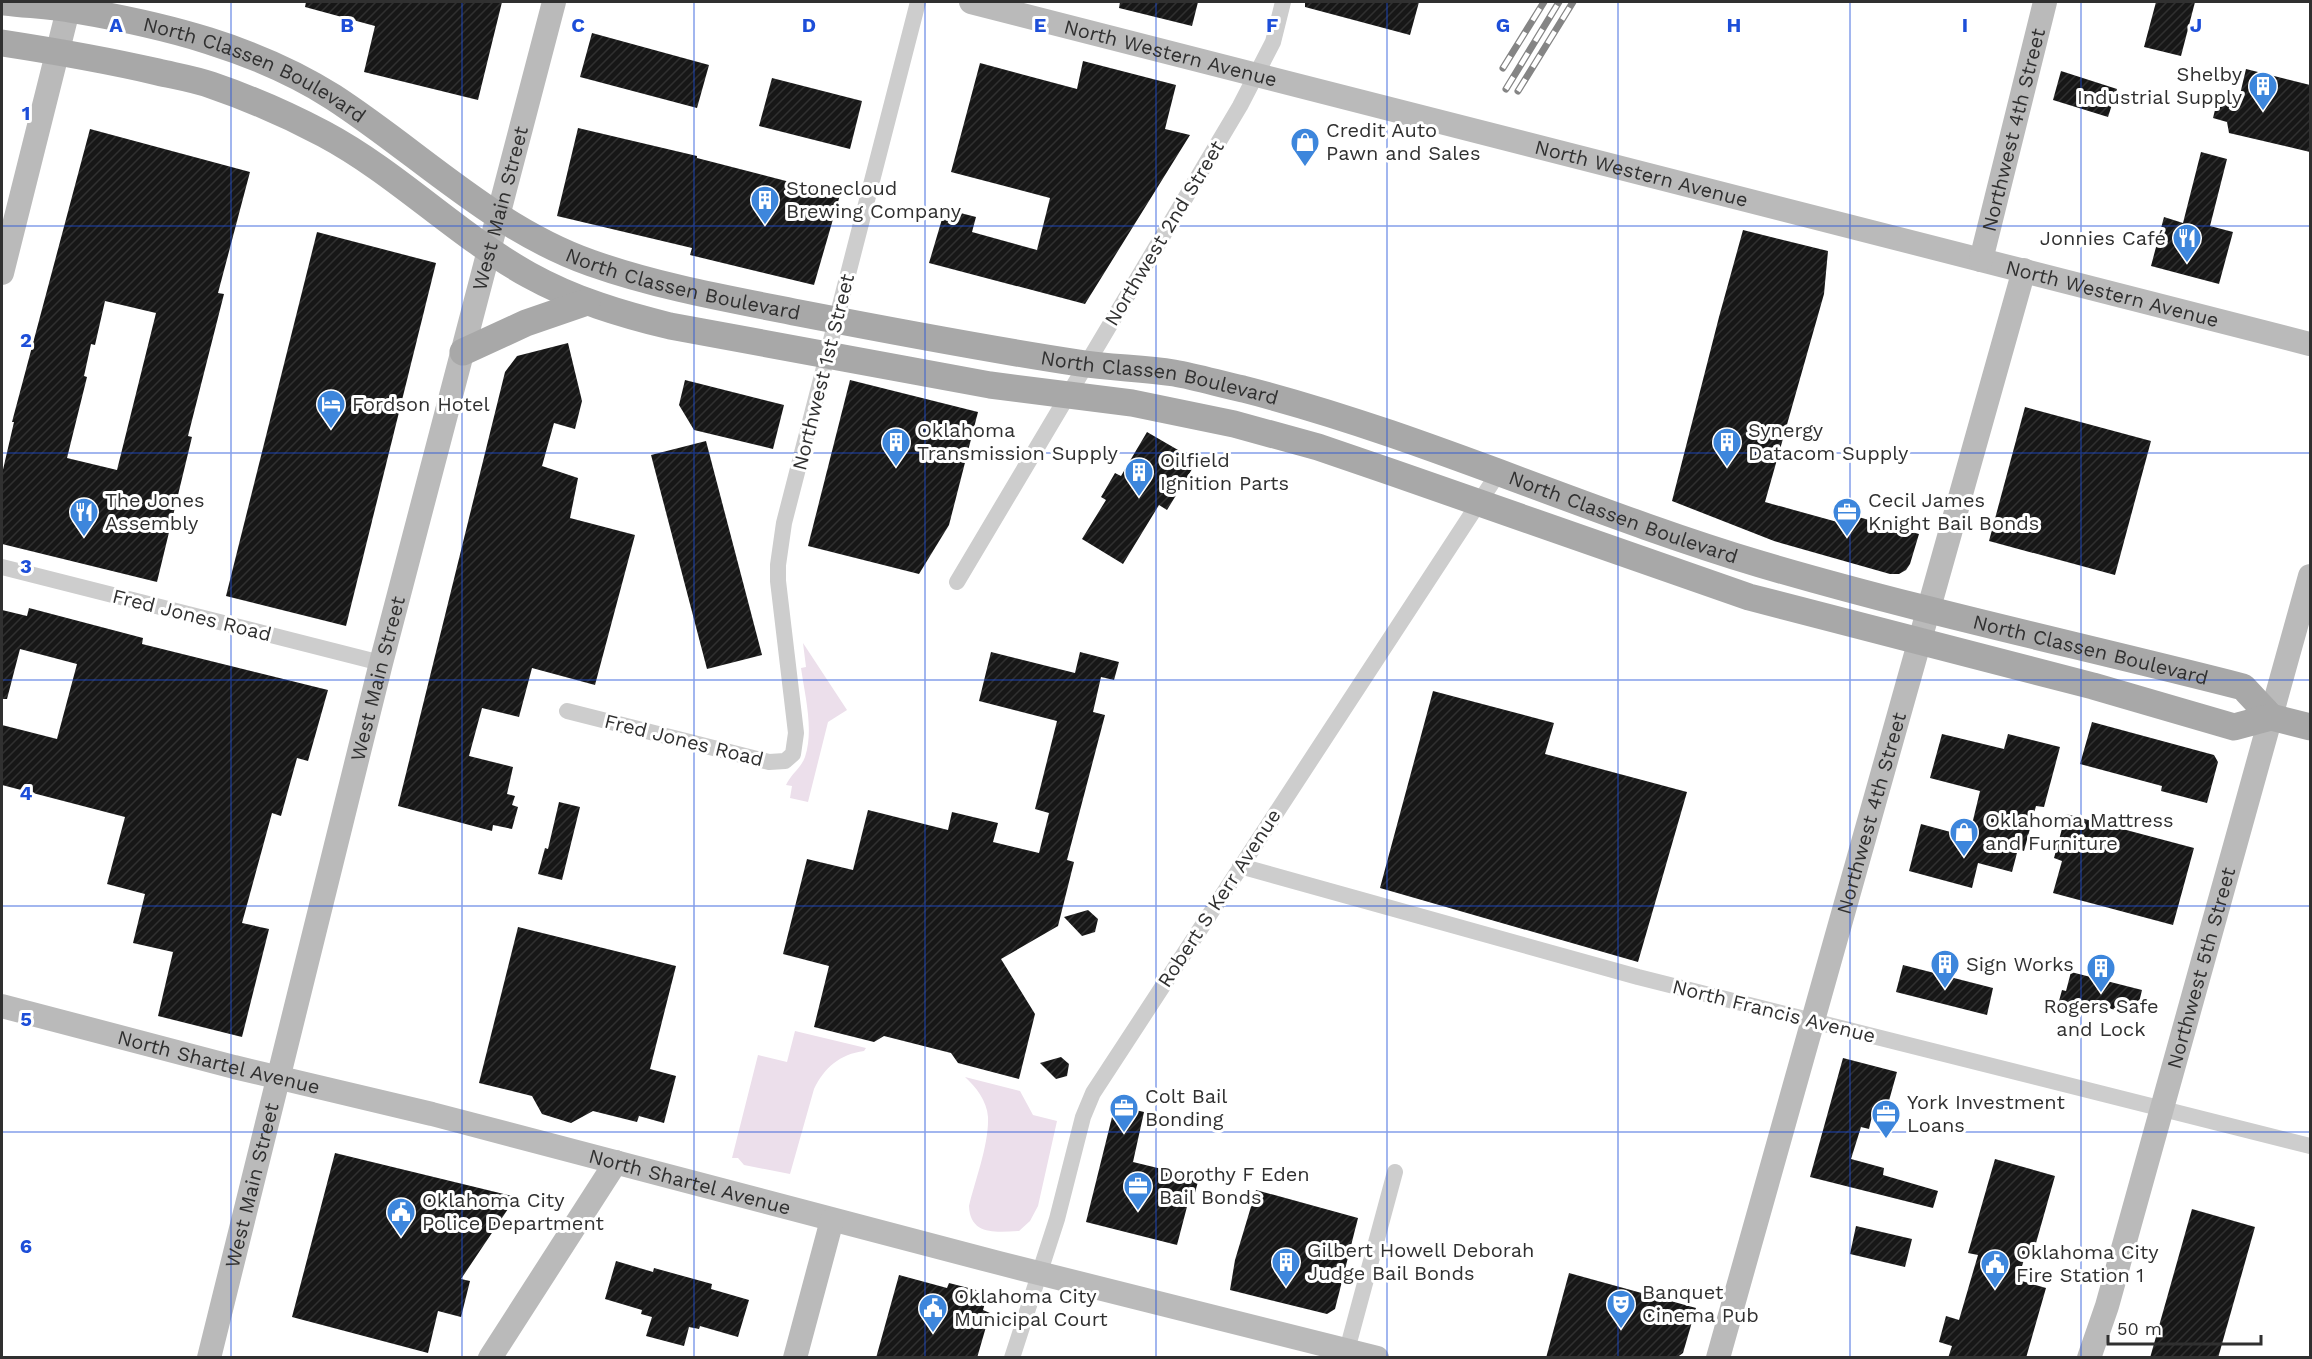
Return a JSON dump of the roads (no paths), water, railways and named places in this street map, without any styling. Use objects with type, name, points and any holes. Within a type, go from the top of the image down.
[{"type":"main road","name":"North Classen Boulevard","points":[[5,2],[69,5],[200,38],[247,54],[330,95],[499,216],[538,240],[591,263],[674,288],[836,320],[1086,364],[1176,373],[1249,391],[1421,443],[1587,505],[1759,563],[2243,687],[2271,717]]},
{"type":"main road","name":"West Main Street","points":[[209,1358],[381,663],[491,251],[554,2]]},
{"type":"main road","name":"North Western Avenue","points":[[971,2],[2310,344]]},
{"type":"main road","name":"Northwest 4th Street","points":[[1981,260],[2045,2]]},
{"type":"main road","points":[[2,273],[69,5]]},
{"type":"main road","name":"North Classen Boulevard","points":[[2,43],[106,60],[210,84],[323,133],[362,156],[491,251],[536,279],[587,302],[670,326],[990,385],[1141,404],[1234,424],[1318,447],[1749,597],[2093,686],[2234,727],[2271,717],[2310,727]]},
{"type":"main road","name":"Northwest 4th Street","points":[[1718,1358],[2024,270]]},
{"type":"main road","points":[[463,352],[526,323],[587,302]]},
{"type":"main road","name":"Northwest 5th Street","points":[[2089,1358],[2107,1306],[2310,576]]},
{"type":"main road","name":"North Shartel Avenue","points":[[2,1006],[1377,1358]]},
{"type":"main road","points":[[490,1358],[616,1162]]},
{"type":"main road","points":[[795,1358],[832,1220]]},
{"type":"street","name":"Northwest 1st Street","points":[[795,749],[796,733],[778,565],[784,523],[918,2]]},
{"type":"street","name":"Northwest 2nd Street","points":[[957,582],[1240,106],[1273,42],[1283,2]]},
{"type":"street","name":"Robert S Kerr Avenue","points":[[1012,1358],[1057,1219],[1083,1117],[1092,1093],[1499,472]]},
{"type":"street","name":"Fred Jones Road","points":[[2,567],[381,663]]},
{"type":"street","name":"Fred Jones Road","points":[[567,711],[769,762],[785,761],[790,758],[795,749]]},
{"type":"street","name":"North Francis Avenue","points":[[1240,866],[1638,977],[2310,1146]]},
{"type":"street","points":[[1347,1350],[1395,1172]]},
{"type":"railway","points":[[1503,68],[1544,2]]},
{"type":"railway","points":[[1506,89],[1559,2]]},
{"type":"railway","points":[[1518,91],[1573,2]]},
{"type":"place","name":"Shelby Industrial Supply","points":[[2263,112]]},
{"type":"place","name":"Credit Auto Pawn and Sales","points":[[1305,168]]},
{"type":"place","name":"Stonecloud Brewing Company","points":[[765,226]]},
{"type":"place","name":"Jonnies Café","points":[[2187,264]]},
{"type":"place","name":"Fordson Hotel","points":[[331,430]]},
{"type":"place","name":"Oklahoma Transmission Supply","points":[[896,468]]},
{"type":"place","name":"Synergy Datacom Supply","points":[[1727,468]]},
{"type":"place","name":"Oilfield Ignition Parts","points":[[1139,498]]},
{"type":"place","name":"The Jones Assembly","points":[[84,538]]},
{"type":"place","name":"Cecil James Knight Bail Bonds","points":[[1847,538]]},
{"type":"place","name":"Oklahoma Mattress and Furniture","points":[[1964,858]]},
{"type":"place","name":"Sign Works","points":[[1945,990]]},
{"type":"place","name":"Rogers Safe and Lock","points":[[2101,994]]},
{"type":"place","name":"Colt Bail Bonding","points":[[1124,1134]]},
{"type":"place","name":"York Investment Loans","points":[[1886,1140]]},
{"type":"place","name":"Dorothy F Eden Bail Bonds","points":[[1138,1212]]},
{"type":"place","name":"Oklahoma City Police Department","points":[[401,1238]]},
{"type":"place","name":"Gilbert Howell Deborah Judge Bail Bonds","points":[[1286,1288]]},
{"type":"place","name":"Oklahoma City Fire Station 1","points":[[1995,1290]]},
{"type":"place","name":"Banquet Cinema Pub","points":[[1621,1330]]},
{"type":"place","name":"Oklahoma City Municipal Court","points":[[933,1334]]}]
